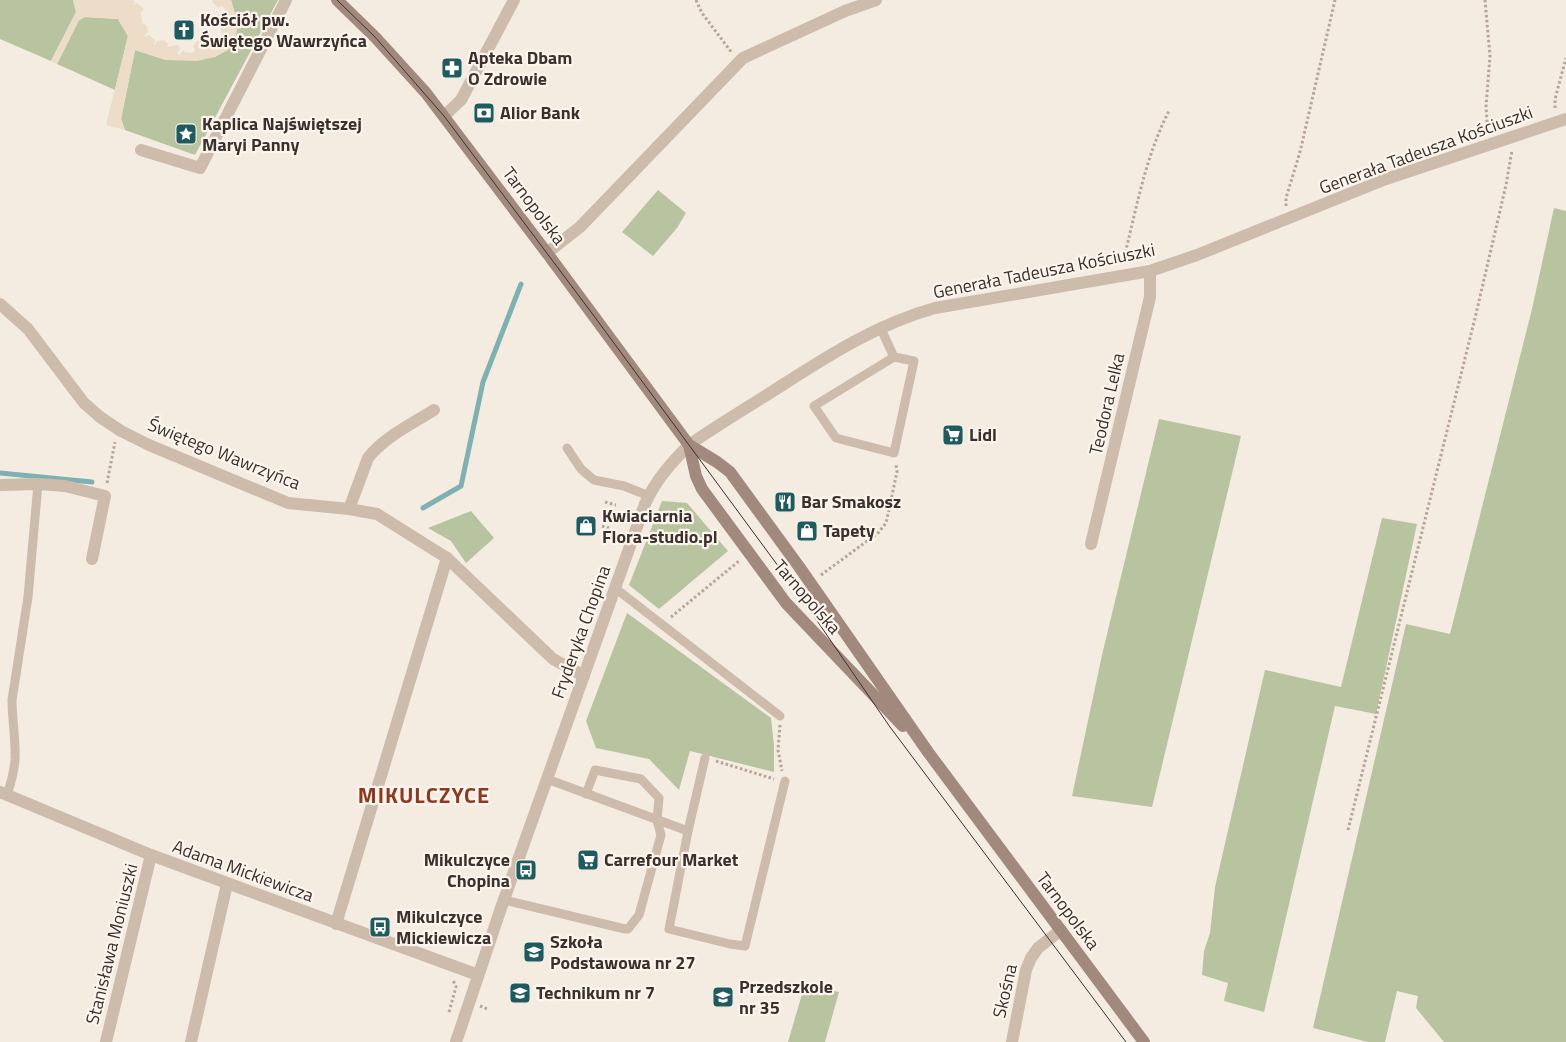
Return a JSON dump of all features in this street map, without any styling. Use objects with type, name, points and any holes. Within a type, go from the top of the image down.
[{"type":"main road","name":"Tarnopolska","points":[[337,0],[375,36],[444,116],[689,445],[730,472],[805,575],[928,752],[1144,1042]]},
{"type":"main road","name":"Tarnopolska","points":[[689,445],[696,476],[702,489],[773,586],[832,652],[928,752]]},
{"type":"street","points":[[141,150],[200,168],[286,0]]},
{"type":"street","points":[[444,116],[461,100],[514,0]]},
{"type":"street","points":[[547,253],[580,227],[743,58],[845,11],[876,0]]},
{"type":"street","name":"Generała Tadeusza Kościuszki","points":[[689,445],[819,361],[880,327],[908,316],[935,308],[1150,271],[1287,220],[1386,179],[1561,120]]},
{"type":"street","name":"Teodora Lelka","points":[[1091,544],[1150,297],[1150,271]]},
{"type":"street","name":"Świętego Wawrzyńca","points":[[0,304],[28,328],[84,403],[100,417],[149,445],[288,503],[349,509],[377,514],[447,558],[553,659],[584,676]]},
{"type":"street","points":[[349,509],[372,452],[434,410]]},
{"type":"street","name":"Fryderyka Chopina","points":[[456,1042],[504,900],[649,496],[667,468],[689,445]]},
{"type":"street","points":[[0,485],[38,484],[65,486],[105,496],[92,559]]},
{"type":"street","points":[[336,924],[447,558]]},
{"type":"street","name":"Adama Mickiewicza","points":[[4,793],[151,855],[478,975]]},
{"type":"street","name":"Stanisława Moniuszki","points":[[106,1042],[151,855]]},
{"type":"street","points":[[191,1042],[227,884]]},
{"type":"street","name":"Skośna","points":[[1012,1042],[1026,970],[1031,958],[1038,948],[1060,930]]},
{"type":"lane","points":[[880,327],[894,357]]},
{"type":"lane","points":[[894,357],[914,361],[894,453],[836,438],[814,406],[894,357]]},
{"type":"lane","points":[[567,448],[581,469],[594,480],[624,486],[649,496]]},
{"type":"lane","points":[[4,793],[13,774],[15,758],[12,700],[28,597],[38,484]]},
{"type":"lane","points":[[616,588],[780,716]]},
{"type":"lane","points":[[705,758],[669,929],[745,946],[785,781]]},
{"type":"lane","points":[[504,900],[628,929],[639,915],[661,835],[658,820],[659,798],[641,779],[595,770],[586,794]]},
{"type":"lane","points":[[547,779],[688,832]]},
{"type":"path","points":[[696,0],[702,13],[739,62]]},
{"type":"path","points":[[1287,220],[1286,198],[1300,152],[1335,0]]},
{"type":"path","points":[[1485,0],[1490,48],[1486,107],[1489,144]]},
{"type":"path","points":[[1561,120],[1555,99],[1566,58]]},
{"type":"path","points":[[1119,277],[1151,155],[1158,132],[1169,111]]},
{"type":"path","points":[[1348,830],[1504,194],[1513,155],[1511,137]]},
{"type":"path","points":[[108,482],[115,440],[121,430]]},
{"type":"path","points":[[820,576],[878,533],[886,523],[897,472],[894,453]]},
{"type":"path","points":[[605,502],[616,505]]},
{"type":"path","points":[[602,526],[609,528]]},
{"type":"path","points":[[662,624],[742,559]]},
{"type":"path","points":[[780,716],[778,750],[785,781]]},
{"type":"path","points":[[705,758],[785,781]]},
{"type":"green space","points":[[0,0],[73,0],[76,12],[51,61],[0,39]]},
{"type":"green space","points":[[231,0],[278,0],[195,155],[125,130],[121,119],[135,50],[166,60],[215,57],[238,24]]},
{"type":"green space","points":[[85,17],[118,19],[128,36],[115,90],[57,64],[79,20]]},
{"type":"green space","points":[[658,190],[686,213],[677,228],[653,256],[622,232]]},
{"type":"green space","points":[[1554,208],[1566,211],[1566,1042],[1444,1042],[1416,1008],[1418,996],[1397,991],[1385,1042],[1368,1042],[1313,1028],[1406,624],[1450,634],[1532,309]]},
{"type":"green space","points":[[1159,419],[1241,436],[1152,807],[1072,796],[1102,655]]},
{"type":"green space","points":[[662,501],[687,503],[728,551],[659,609],[629,585]]},
{"type":"green space","points":[[471,511],[494,538],[466,563],[451,541],[428,528]]},
{"type":"green space","points":[[1382,518],[1417,524],[1376,714],[1335,706],[1264,1012],[1224,1001],[1228,983],[1202,975],[1204,951],[1210,933],[1215,887],[1265,670],[1341,687]]},
{"type":"green space","points":[[627,613],[771,718],[774,772],[690,751],[679,790],[649,759],[596,748],[586,721]]},
{"type":"green space","points":[[805,984],[839,992],[825,1042],[788,1042]]},
{"type":"shaded area","points":[[73,0],[133,0],[135,2],[134,6],[136,3],[144,9],[139,13],[141,14],[142,22],[140,24],[143,23],[147,26],[148,33],[144,35],[145,37],[149,35],[155,40],[155,45],[157,41],[164,40],[168,44],[167,47],[177,45],[181,48],[177,53],[179,55],[184,50],[185,54],[186,52],[192,53],[195,50],[193,46],[198,40],[204,44],[203,48],[205,49],[206,44],[214,44],[216,48],[218,47],[216,43],[221,37],[226,37],[222,35],[221,27],[224,25],[213,20],[219,14],[226,12],[223,6],[218,7],[212,2],[213,0],[231,0],[238,24],[235,40],[228,50],[215,57],[197,61],[166,60],[135,50],[121,119],[125,130],[106,125],[128,36],[118,19],[85,17],[79,20],[57,64],[51,61],[76,12]]},
{"type":"waterway","points":[[423,508],[461,486],[483,382],[521,284]]},
{"type":"waterway","points":[[0,473],[92,482]]},
{"type":"tram line","points":[[337,0],[375,37],[444,116],[798,593],[890,727],[1126,1042]]},
{"type":"place","name":"Kościół pw. Świętego Wawrzyńca","points":[[184,30]]},
{"type":"place","name":"Apteka Dbam O Zdrowie","points":[[452,68]]},
{"type":"place","name":"Alior Bank","points":[[484,113]]},
{"type":"place","name":"Kaplica Najświętszej Maryi Panny","points":[[186,134]]},
{"type":"place","name":"Lidl","points":[[953,435]]},
{"type":"place","name":"Bar Smakosz","points":[[785,502]]},
{"type":"place","name":"Kwiaciarnia Flora-studio.pl","points":[[586,526]]},
{"type":"place","name":"Tapety","points":[[807,531]]},
{"type":"place","name":"Carrefour Market","points":[[588,860]]},
{"type":"place","name":"Mikulczyce Chopina","points":[[526,870]]},
{"type":"place","name":"Mikulczyce Mickiewicza","points":[[380,927]]},
{"type":"place","name":"Szkoła Podstawowa nr 27","points":[[534,952]]},
{"type":"place","name":"Technikum nr 7","points":[[520,993]]},
{"type":"place","name":"Przedszkole nr 35","points":[[723,997]]},
{"type":"district","name":"MIKULCZYCE","points":[[424,795]]}]
